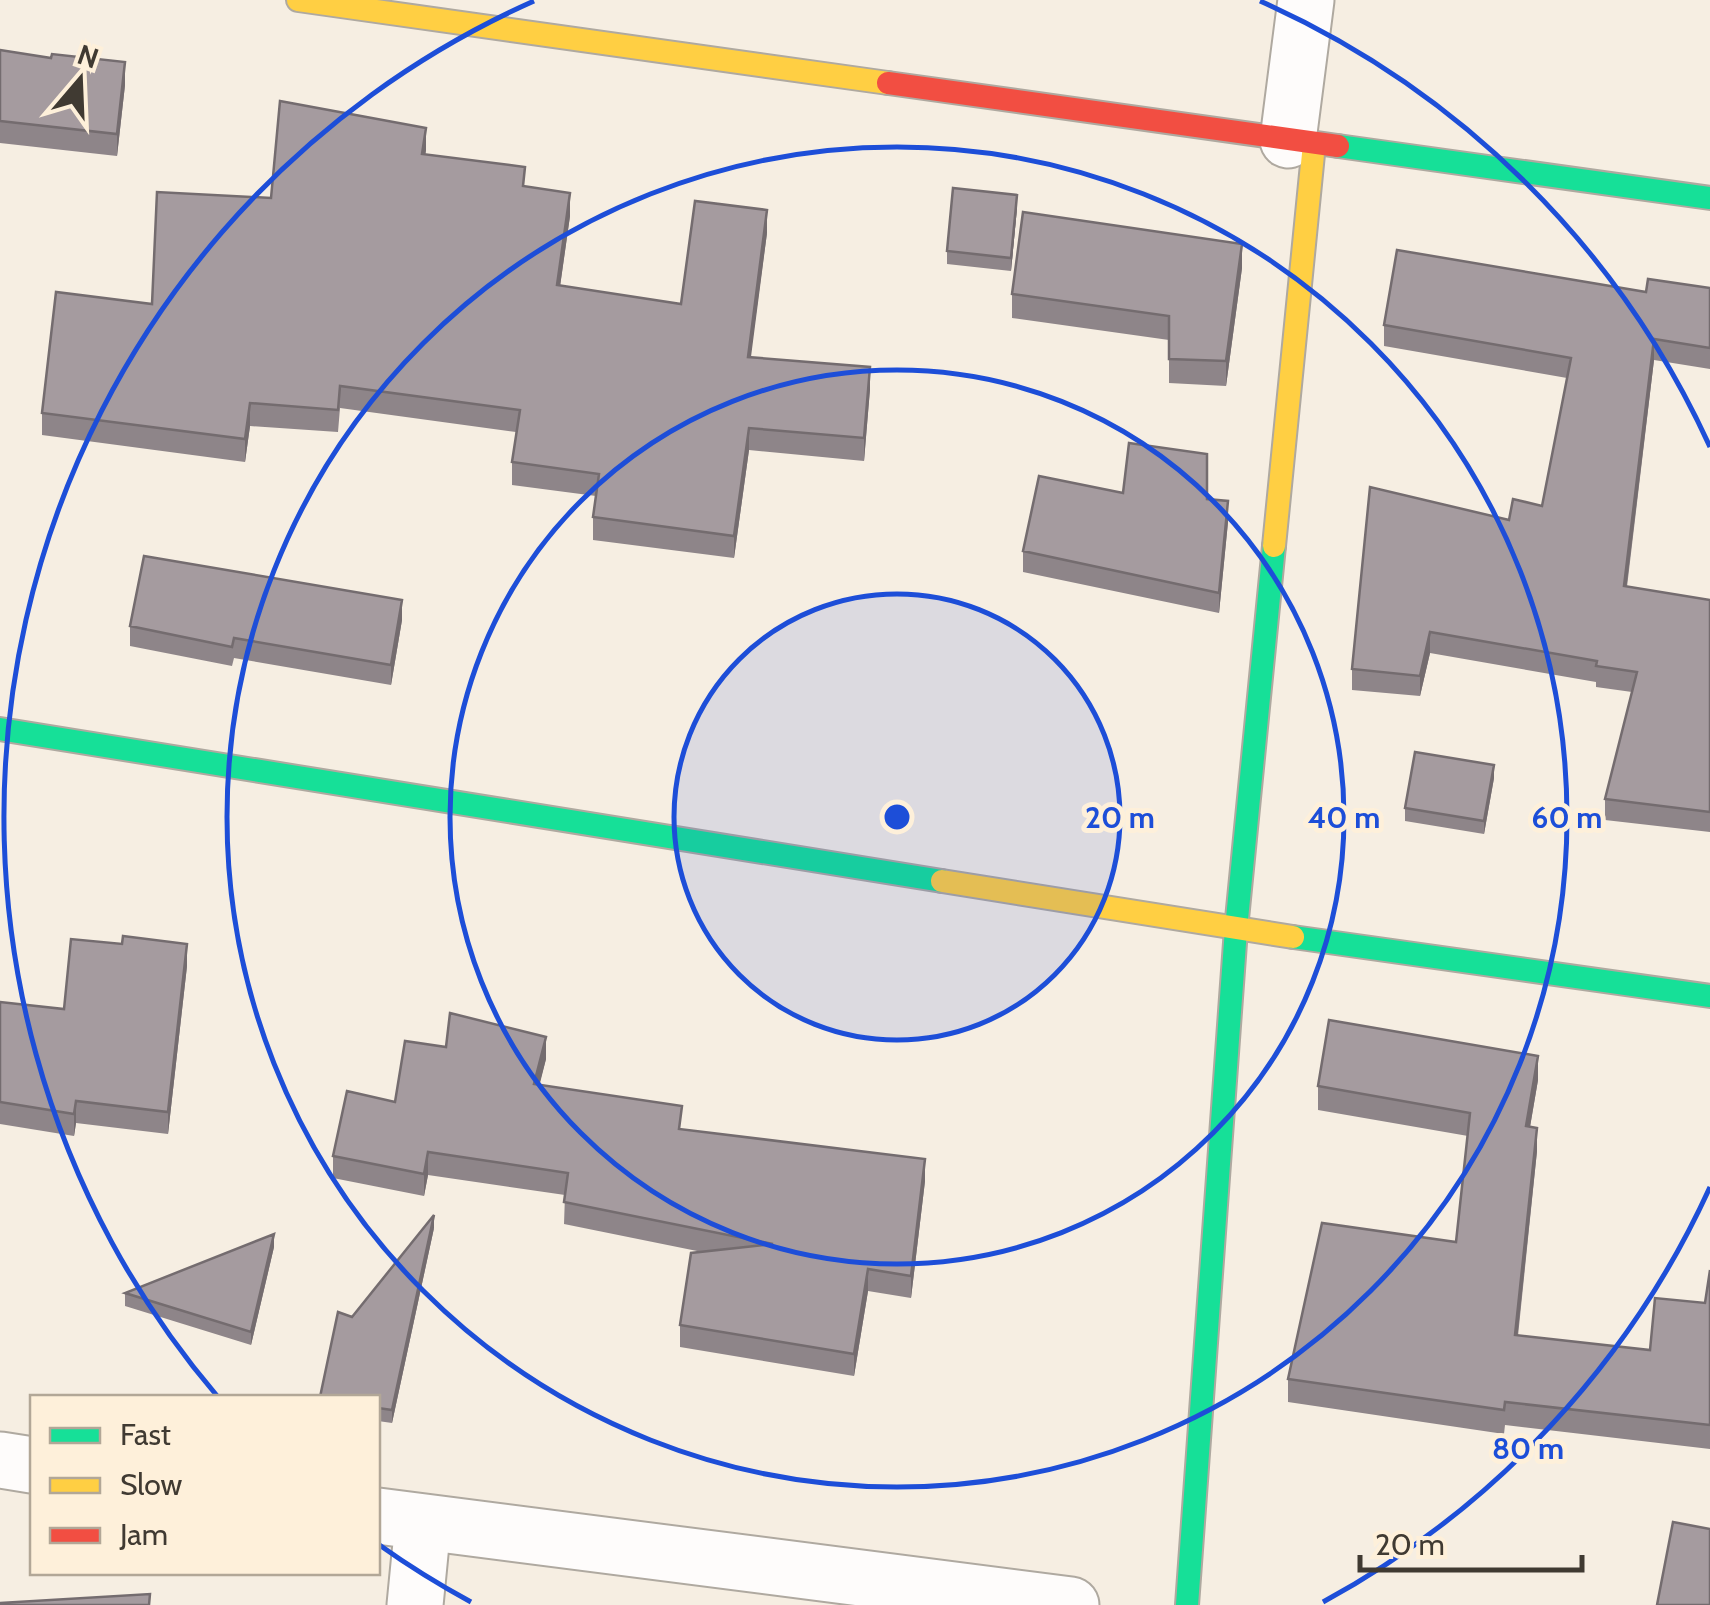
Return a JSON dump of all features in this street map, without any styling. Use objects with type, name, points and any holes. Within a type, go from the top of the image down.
[{"type":"street","points":[[298,0],[1710,198]]},
{"type":"street","points":[[1187,1605],[1236,929],[1301,142],[1306,0]]},
{"type":"street","points":[[0,729],[1236,929],[1710,996]]},
{"type":"street","points":[[0,1460],[30,1465]]},
{"type":"street","points":[[415,1605],[400,1520],[1071,1605]]},
{"type":"building","points":[[0,50],[51,58],[52,54],[125,62],[117,134],[0,121]]},
{"type":"building","points":[[280,101],[426,128],[422,154],[525,167],[523,186],[570,193],[557,285],[681,304],[695,201],[767,210],[748,357],[870,367],[864,438],[749,428],[734,536],[593,517],[599,474],[512,462],[520,410],[340,386],[338,410],[250,403],[245,439],[42,413],[56,292],[152,304],[157,192],[271,198]]},
{"type":"building","points":[[953,188],[1017,195],[1011,258],[947,251]]},
{"type":"building","points":[[1023,212],[1242,244],[1226,361],[1169,359],[1169,316],[1012,294]]},
{"type":"building","points":[[1397,250],[1646,292],[1648,279],[1710,288],[1710,348],[1654,339],[1624,586],[1710,600],[1710,812],[1605,799],[1637,672],[1596,666],[1597,661],[1430,632],[1420,676],[1352,669],[1370,487],[1509,520],[1513,499],[1542,506],[1571,358],[1384,325]]},
{"type":"building","points":[[1129,443],[1207,454],[1207,499],[1228,501],[1219,593],[1023,551],[1039,476],[1123,493]]},
{"type":"building","points":[[144,556],[402,600],[391,665],[234,638],[232,647],[130,626]]},
{"type":"building","points":[[1415,752],[1494,765],[1484,821],[1405,808]]},
{"type":"building","points":[[123,936],[187,944],[168,1112],[76,1101],[74,1114],[0,1102],[0,1002],[64,1009],[71,939],[122,944]]},
{"type":"building","points":[[450,1013],[546,1037],[534,1084],[682,1106],[679,1129],[925,1159],[911,1276],[868,1269],[854,1354],[680,1325],[691,1253],[773,1244],[564,1202],[568,1173],[428,1152],[424,1174],[333,1156],[347,1091],[395,1102],[405,1041],[446,1047]]},
{"type":"building","points":[[1329,1020],[1538,1056],[1526,1126],[1537,1128],[1515,1335],[1650,1350],[1655,1298],[1705,1303],[1710,1270],[1710,1425],[1505,1402],[1504,1410],[1288,1379],[1322,1223],[1456,1242],[1470,1113],[1318,1086]]},
{"type":"building","points":[[434,1215],[392,1410],[380,1408],[380,1395],[320,1395],[338,1312],[352,1317]]},
{"type":"building","points":[[274,1234],[251,1332],[125,1293]]},
{"type":"building","points":[[1673,1522],[1710,1529],[1710,1605],[1657,1605]]},
{"type":"building","points":[[150,1594],[149,1605],[0,1605],[0,1603]]},
{"type":"traffic: fast","points":[[1338,146],[1710,198]]},
{"type":"traffic: fast","points":[[1187,1605],[1236,929],[1274,546]]},
{"type":"traffic: fast","points":[[0,729],[942,881]]},
{"type":"traffic: fast","points":[[1293,937],[1710,996]]},
{"type":"traffic: slow","points":[[298,0],[888,83]]},
{"type":"traffic: slow","points":[[1274,546],[1314,144]]},
{"type":"traffic: slow","points":[[942,881],[1293,937]]},
{"type":"traffic: jam","points":[[888,83],[1338,146]]}]
